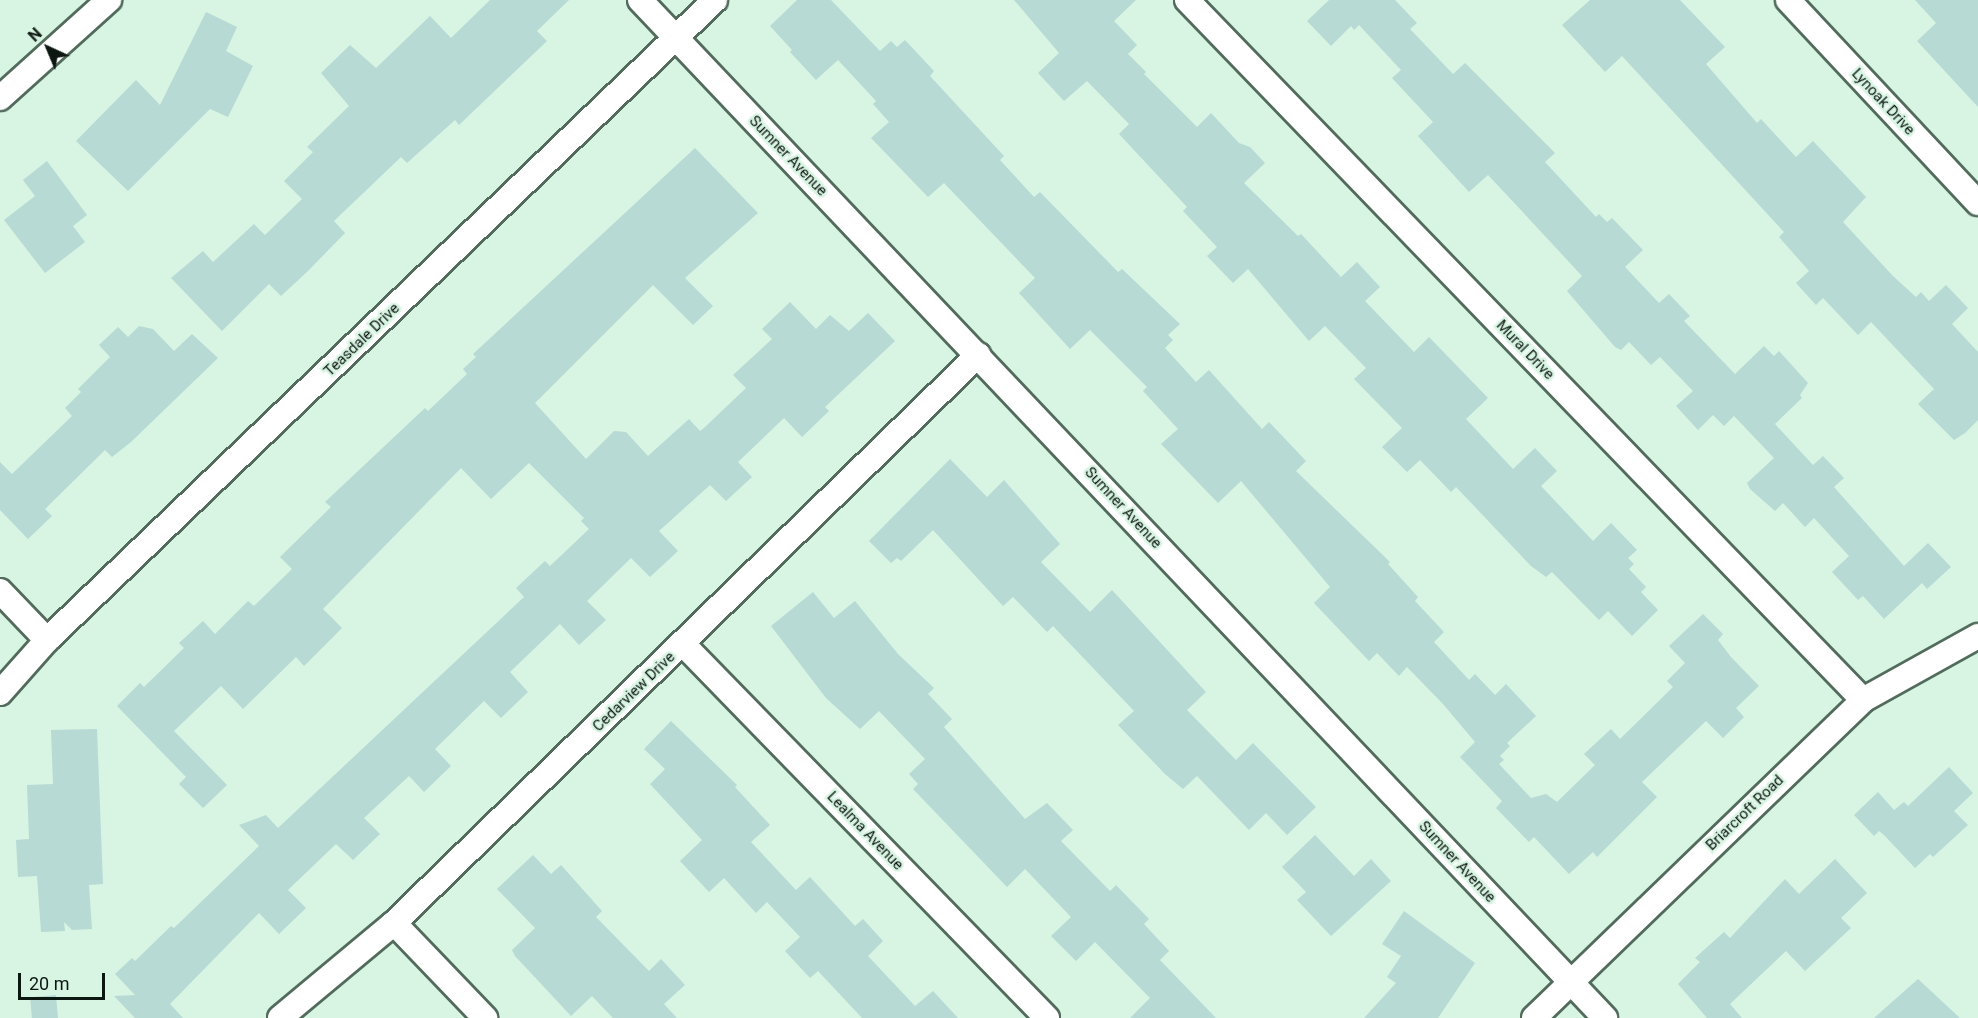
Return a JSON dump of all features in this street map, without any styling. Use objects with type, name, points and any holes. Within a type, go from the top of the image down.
[{"type":"street","points":[[0,98],[109,0]]},
{"type":"street","name":"Sumner Avenue","points":[[640,0],[1605,1018]]},
{"type":"street","points":[[677,39],[715,0]]},
{"type":"street","name":"Mural Drive","points":[[1187,0],[1863,700]]},
{"type":"street","name":"Lynoak Drive","points":[[1788,0],[1978,203]]},
{"type":"street","name":"Teasdale Drive","points":[[0,693],[47,640],[677,39]]},
{"type":"street","name":"Cedarview Drive","points":[[280,1018],[394,924],[978,355]]},
{"type":"street","points":[[0,591],[47,640]]},
{"type":"street","name":"Briarcroft Road","points":[[1534,1018],[1569,980],[1863,700],[1978,636]]},
{"type":"street","name":"Lealma Avenue","points":[[683,644],[1047,1018]]},
{"type":"street","points":[[394,924],[485,1018]]},
{"type":"building","points":[[490,0],[569,0],[537,31],[547,41],[459,125],[455,120],[407,163],[401,157],[334,221],[345,233],[308,271],[281,296],[269,284],[222,331],[171,278],[203,251],[213,262],[254,224],[265,235],[302,199],[284,181],[313,152],[307,147],[349,106],[321,73],[350,45],[376,68],[430,16],[451,38]]},
{"type":"building","points":[[797,0],[831,0],[880,51],[891,41],[897,47],[905,40],[934,71],[930,76],[1004,156],[1000,160],[1034,197],[1040,192],[1118,272],[1122,269],[1180,324],[1168,335],[1173,340],[1165,348],[1196,382],[1209,370],[1262,429],[1269,422],[1306,461],[1296,471],[1390,562],[1388,564],[1418,597],[1415,601],[1444,632],[1434,642],[1469,680],[1475,674],[1495,695],[1506,684],[1536,716],[1507,743],[1510,746],[1500,756],[1504,760],[1499,764],[1531,798],[1546,794],[1557,802],[1595,765],[1584,754],[1611,729],[1620,739],[1673,687],[1667,681],[1685,663],[1669,646],[1703,614],[1723,634],[1718,640],[1731,657],[1759,686],[1736,708],[1744,717],[1723,738],[1706,721],[1642,782],[1657,797],[1597,857],[1593,852],[1569,874],[1534,837],[1529,842],[1496,808],[1502,801],[1460,757],[1475,742],[1443,704],[1407,667],[1399,676],[1377,653],[1369,661],[1314,603],[1330,587],[1241,481],[1218,503],[1161,444],[1178,429],[1143,391],[1147,387],[1090,330],[1070,349],[1019,293],[1035,278],[944,183],[928,197],[871,138],[889,122],[873,104],[876,101],[838,60],[816,80],[790,52],[792,50],[770,26]]},
{"type":"building","points":[[1014,0],[1136,0],[1114,21],[1137,45],[1128,54],[1146,72],[1144,74],[1197,127],[1211,113],[1239,143],[1250,147],[1265,163],[1244,183],[1298,236],[1301,234],[1341,277],[1357,262],[1380,287],[1365,301],[1414,352],[1429,337],[1488,398],[1466,419],[1513,469],[1535,448],[1557,471],[1541,486],[1593,541],[1611,523],[1637,550],[1628,558],[1634,564],[1629,569],[1646,587],[1641,592],[1658,610],[1632,636],[1608,611],[1599,620],[1552,572],[1546,577],[1531,566],[1456,487],[1451,492],[1420,460],[1407,472],[1382,447],[1402,428],[1354,379],[1366,368],[1325,326],[1309,341],[1248,269],[1233,283],[1207,256],[1217,247],[1183,211],[1187,207],[1119,134],[1129,124],[1087,81],[1064,101],[1038,73],[1059,53]]},
{"type":"building","points":[[1329,0],[1395,0],[1417,23],[1410,29],[1453,74],[1465,63],[1555,153],[1545,162],[1596,217],[1599,214],[1607,222],[1612,218],[1643,250],[1625,267],[1659,303],[1669,294],[1690,316],[1684,321],[1735,374],[1764,346],[1774,356],[1779,351],[1808,383],[1800,395],[1802,398],[1775,424],[1813,465],[1823,456],[1844,478],[1834,487],[1904,566],[1928,543],[1951,567],[1927,589],[1922,583],[1884,619],[1863,596],[1858,600],[1832,572],[1849,556],[1814,518],[1805,527],[1783,503],[1775,511],[1750,489],[1747,483],[1774,458],[1734,416],[1724,426],[1713,415],[1698,430],[1676,406],[1693,391],[1660,357],[1651,365],[1629,342],[1621,350],[1615,347],[1567,291],[1582,276],[1519,208],[1488,175],[1469,192],[1418,136],[1433,122],[1392,78],[1401,70],[1359,25],[1354,30],[1351,26],[1331,46],[1307,21]]},
{"type":"building","points":[[1590,0],[1680,0],[1725,47],[1706,64],[1757,123],[1761,119],[1796,157],[1813,141],[1866,197],[1843,222],[1893,276],[1916,297],[1921,292],[1929,301],[1946,285],[1968,308],[1952,324],[1978,352],[1978,420],[1965,433],[1954,440],[1918,404],[1934,389],[1871,322],[1858,335],[1823,298],[1816,305],[1796,283],[1809,271],[1779,237],[1784,232],[1622,56],[1605,72],[1562,25]]},
{"type":"building","points":[[1915,0],[1978,0],[1978,107],[1917,41],[1936,23]]},
{"type":"building","points":[[206,12],[237,27],[226,51],[253,66],[228,117],[210,109],[128,191],[76,141],[136,80],[160,105]]},
{"type":"building","points":[[695,148],[758,213],[685,278],[713,306],[693,325],[653,285],[535,403],[586,459],[614,431],[626,432],[648,456],[689,419],[700,431],[704,428],[746,388],[733,375],[772,339],[762,329],[790,302],[816,329],[830,315],[849,331],[868,313],[895,341],[825,407],[829,411],[802,437],[784,418],[738,462],[752,477],[726,501],[710,485],[659,531],[678,551],[650,577],[631,558],[587,601],[606,620],[579,645],[560,624],[510,672],[528,692],[501,718],[484,701],[435,749],[451,766],[424,792],[409,776],[364,818],[380,834],[353,860],[336,844],[288,890],[306,908],[279,934],[259,913],[170,1004],[183,1018],[135,1018],[114,996],[135,995],[115,974],[132,958],[135,961],[171,926],[174,928],[259,846],[239,825],[266,815],[278,828],[524,597],[516,588],[545,561],[550,566],[589,529],[581,521],[584,518],[529,463],[491,499],[461,468],[323,609],[342,628],[304,666],[296,657],[243,709],[221,686],[174,731],[227,785],[203,808],[179,784],[186,777],[117,706],[140,683],[144,687],[184,648],[179,643],[203,621],[215,634],[248,601],[254,606],[292,569],[280,557],[331,507],[325,502],[425,408],[428,411],[467,374],[463,369],[476,357],[473,354]]},
{"type":"building","points":[[47,161],[87,215],[73,226],[85,242],[45,273],[4,220],[35,196],[23,180]]},
{"type":"building","points":[[139,326],[153,329],[174,351],[192,334],[218,358],[131,442],[112,457],[105,450],[45,509],[52,516],[28,539],[0,510],[0,462],[12,474],[72,416],[65,408],[81,392],[78,389],[110,357],[99,345],[118,327],[128,337]]},
{"type":"building","points":[[950,459],[987,497],[1004,480],[1060,544],[1041,562],[1090,612],[1112,590],[1206,692],[1187,710],[1236,760],[1253,743],[1316,807],[1287,835],[1266,813],[1249,830],[1197,776],[1183,789],[1165,774],[1118,725],[1134,711],[1053,626],[1047,632],[1013,597],[1003,606],[933,530],[901,561],[897,558],[891,563],[869,541]]},
{"type":"building","points":[[813,592],[834,618],[855,601],[898,654],[934,688],[928,694],[952,719],[944,727],[1025,819],[1047,803],[1073,830],[1061,841],[1110,891],[1116,885],[1149,919],[1144,924],[1169,951],[1160,960],[1216,1018],[1130,1018],[1150,998],[1095,942],[1076,961],[1051,936],[1071,917],[1025,869],[1007,887],[913,789],[918,784],[909,774],[925,759],[879,711],[860,729],[826,698],[771,626]]},
{"type":"building","points":[[671,721],[737,785],[735,787],[770,825],[751,842],[796,890],[810,877],[855,926],[863,919],[883,941],[868,956],[915,1006],[933,991],[958,1018],[862,1018],[818,971],[810,978],[785,951],[800,937],[767,902],[756,913],[724,878],[709,892],[680,861],[702,840],[650,784],[665,769],[644,749]]},
{"type":"building","points":[[97,729],[103,884],[89,885],[92,929],[72,930],[64,922],[65,931],[41,932],[37,876],[18,877],[16,840],[29,839],[27,785],[53,784],[51,730]]},
{"type":"building","points":[[1949,767],[1973,793],[1954,811],[1968,825],[1933,857],[1930,854],[1915,868],[1884,835],[1879,831],[1874,836],[1854,815],[1878,792],[1894,810],[1904,802],[1908,806]]},
{"type":"building","points":[[1315,835],[1354,876],[1371,859],[1391,881],[1331,936],[1297,900],[1306,892],[1282,867]]},
{"type":"building","points":[[533,855],[551,874],[561,865],[602,911],[596,917],[649,971],[661,959],[685,985],[664,1004],[677,1018],[613,1018],[592,996],[571,1016],[515,956],[512,950],[535,928],[497,889]]},
{"type":"building","points":[[1835,859],[1867,893],[1841,918],[1851,928],[1805,971],[1786,951],[1730,1004],[1742,1018],[1707,1018],[1678,984],[1700,962],[1695,958],[1724,932],[1730,938],[1785,879],[1799,894]]},
{"type":"building","points":[[1404,911],[1475,963],[1438,1018],[1364,1018],[1396,983],[1387,977],[1401,956],[1382,944]]},
{"type":"building","points":[[1918,979],[1960,1018],[1874,1018]]},
{"type":"building","points":[[56,995],[58,1018],[32,1018],[30,997]]}]
